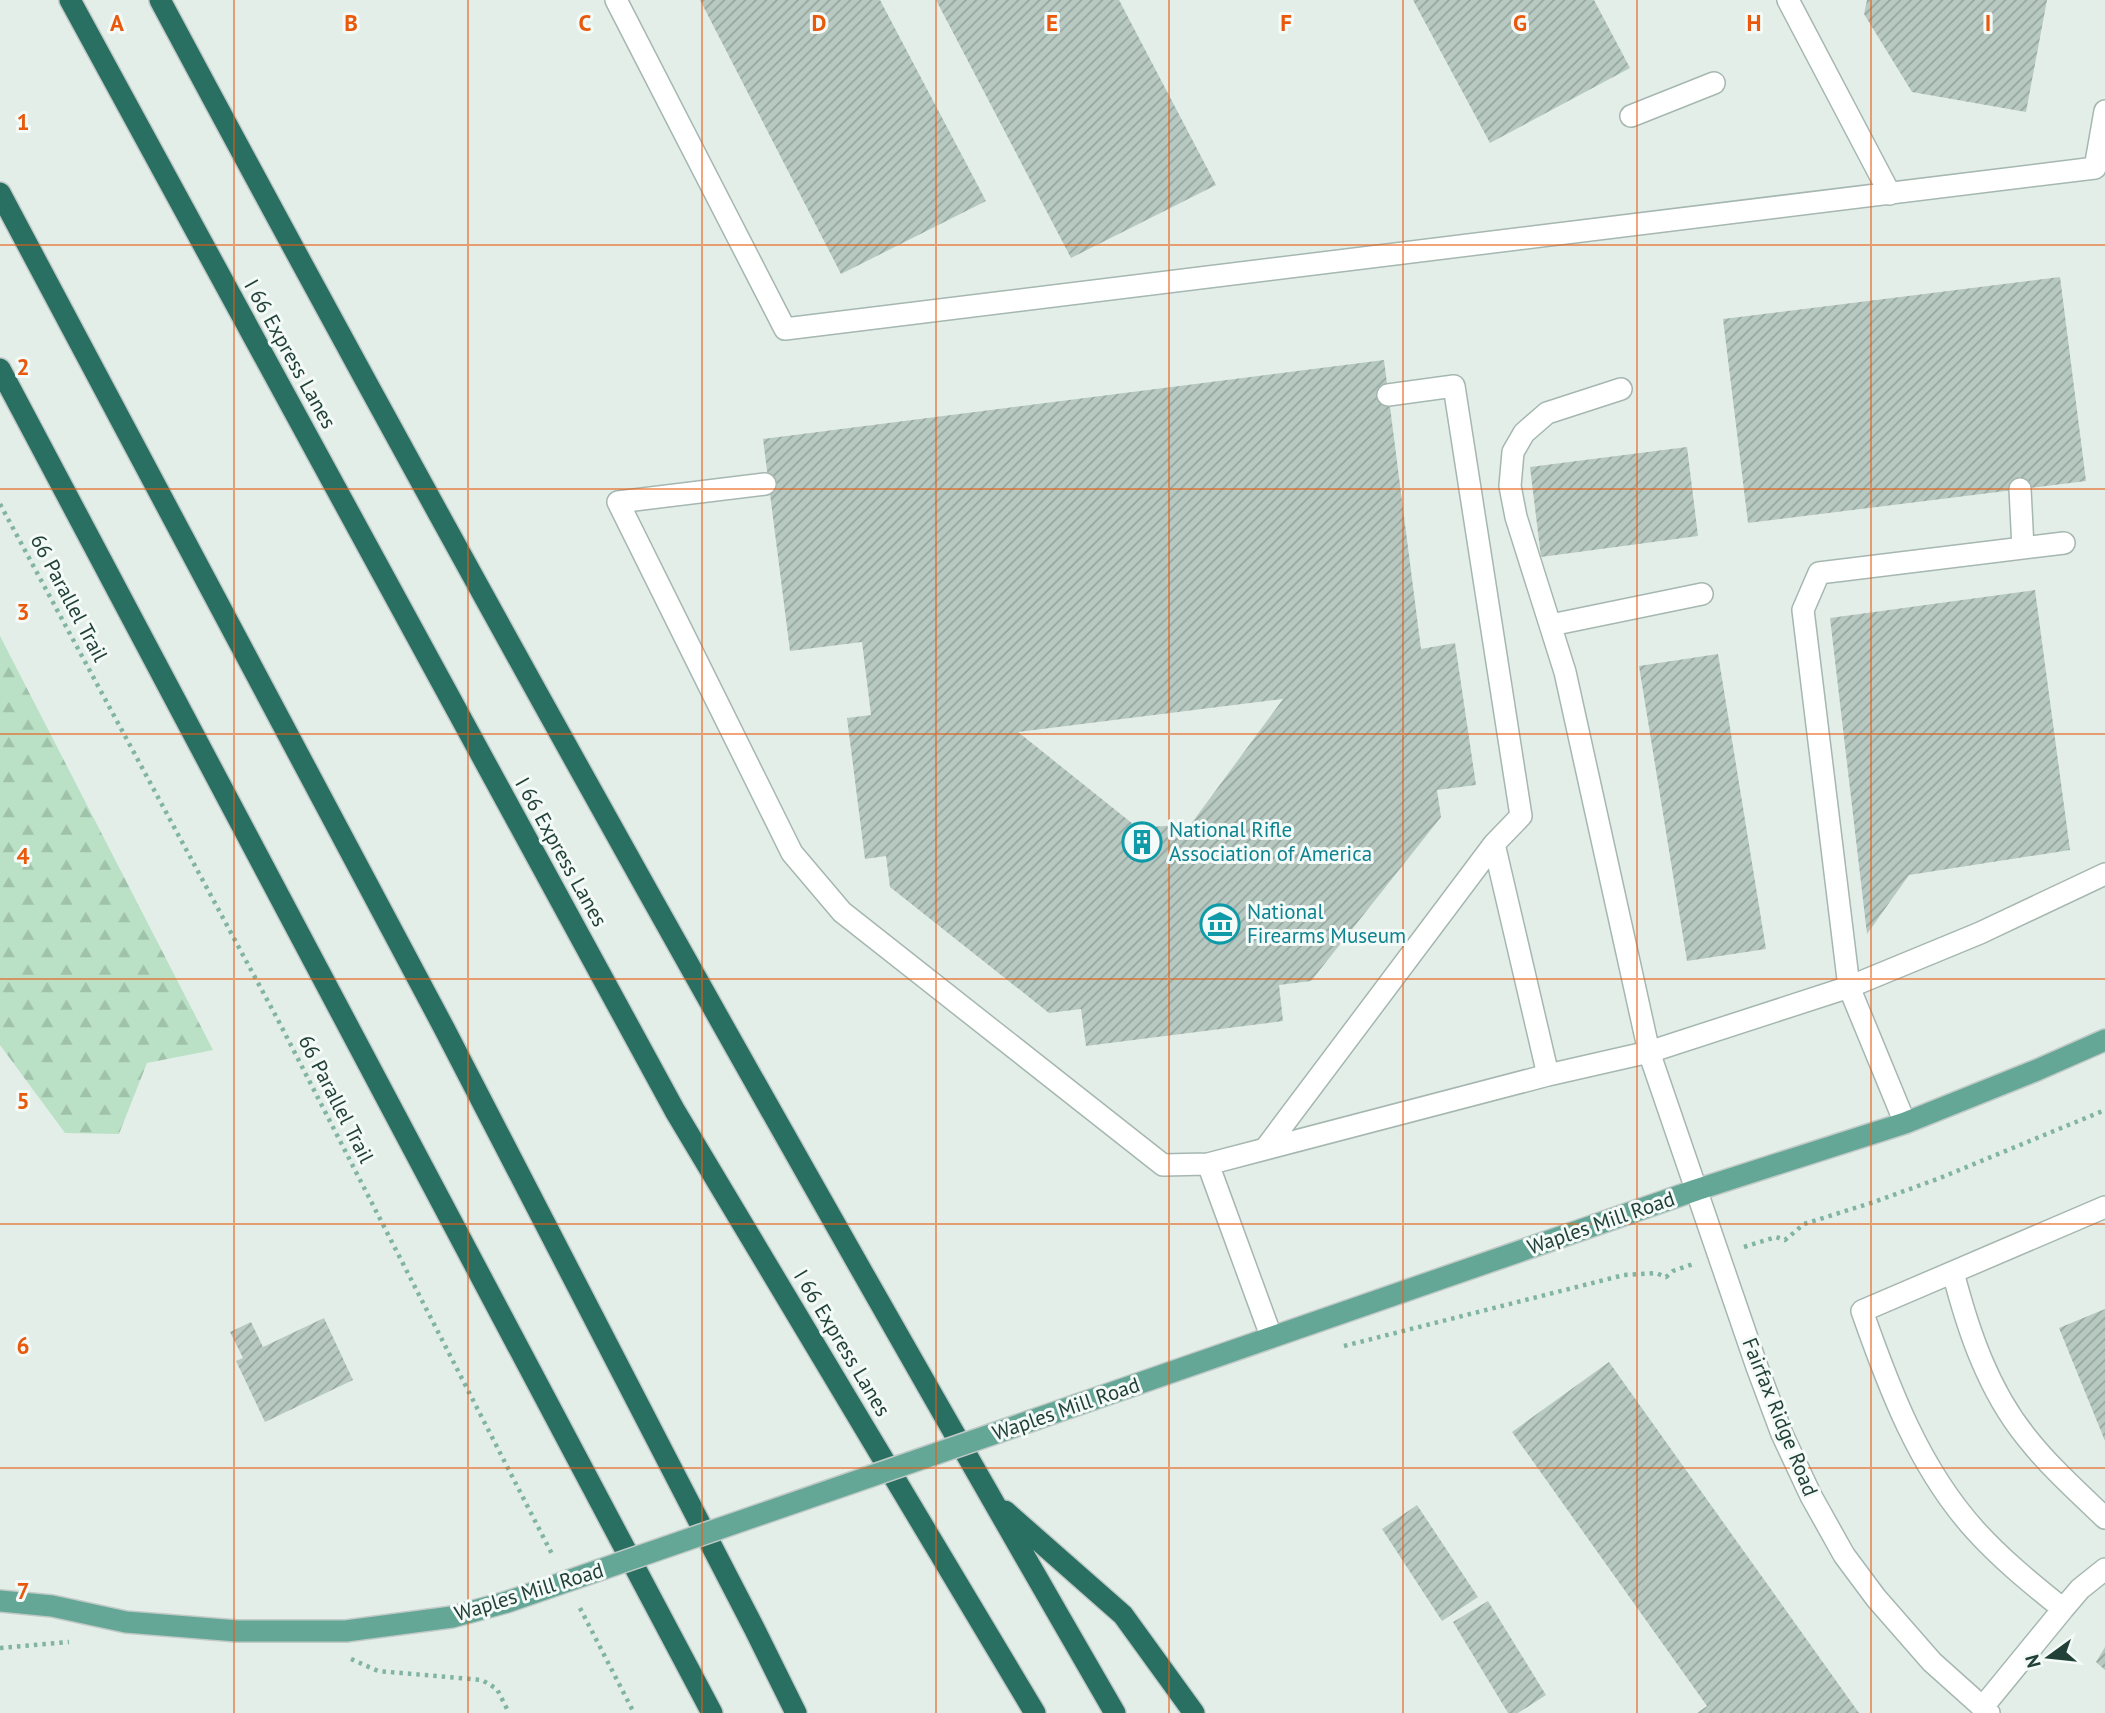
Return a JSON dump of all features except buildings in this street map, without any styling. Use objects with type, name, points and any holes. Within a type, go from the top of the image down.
[{"type":"highway","name":"I 66 Express Lanes","points":[[70,0],[675,1111],[1035,1713]]},
{"type":"highway","points":[[160,0],[545,708],[1115,1713]]},
{"type":"highway","points":[[0,193],[444,1028],[796,1713]]},
{"type":"highway","points":[[0,369],[712,1713]]},
{"type":"highway","points":[[992,1500],[1123,1615],[1194,1713]]},
{"type":"main road","name":"Waples Mill Road","points":[[0,1601],[52,1606],[127,1622],[237,1631],[346,1631],[452,1617],[507,1602],[1696,1190],[1905,1124],[2105,1040]]},
{"type":"street","points":[[616,0],[785,329],[2095,168],[2105,111]]},
{"type":"street","points":[[1788,0],[1890,194]]},
{"type":"street","points":[[1631,116],[1714,83]]},
{"type":"street","points":[[1265,1149],[1494,844],[1521,816],[1454,386],[1388,394]]},
{"type":"street","name":"Fairfax Ridge Road","points":[[1620,389],[1547,413],[1524,433],[1513,452],[1510,486],[1516,517],[1565,672],[1649,1052],[1782,1434],[1811,1496],[1844,1555],[1876,1598],[1932,1662],[1985,1711]]},
{"type":"street","points":[[765,484],[618,502],[792,853],[842,912],[1163,1165],[1208,1164],[1548,1075],[1649,1052],[1849,987],[1980,933],[2105,874]]},
{"type":"street","points":[[2020,489],[2023,548]]},
{"type":"street","points":[[1905,1124],[1849,987],[1802,610],[1819,573],[2064,543]]},
{"type":"street","points":[[1551,625],[1702,594]]},
{"type":"street","points":[[1494,844],[1548,1075]]},
{"type":"street","points":[[1208,1164],[1271,1336]]},
{"type":"street","points":[[2063,1609],[2015,1570],[1974,1529],[1953,1503],[1914,1440],[1862,1311],[2105,1208]]},
{"type":"street","points":[[1953,1272],[1966,1322],[2004,1403],[2025,1436],[2059,1474],[2105,1518]]},
{"type":"street","points":[[1985,1711],[2063,1609],[2080,1589],[2105,1569]]},
{"type":"path","name":"66 Parallel Trail","points":[[0,504],[278,1020],[557,1564]]},
{"type":"path","points":[[1342,1347],[1624,1275],[1656,1273],[1666,1277],[1674,1271],[1718,1255],[1776,1237],[1785,1240],[1804,1224],[1940,1178],[2105,1110]]},
{"type":"path","points":[[576,1602],[634,1713]]},
{"type":"path","points":[[346,1656],[359,1665],[378,1671],[482,1681],[497,1689],[509,1713]]},
{"type":"green space","points":[[0,636],[213,1050],[147,1063],[119,1134],[65,1133],[0,1045]]},
{"type":"place","name":"National Rifle Association of America","points":[[1142,842]]},
{"type":"place","name":"National Firearms Museum","points":[[1220,924]]}]
